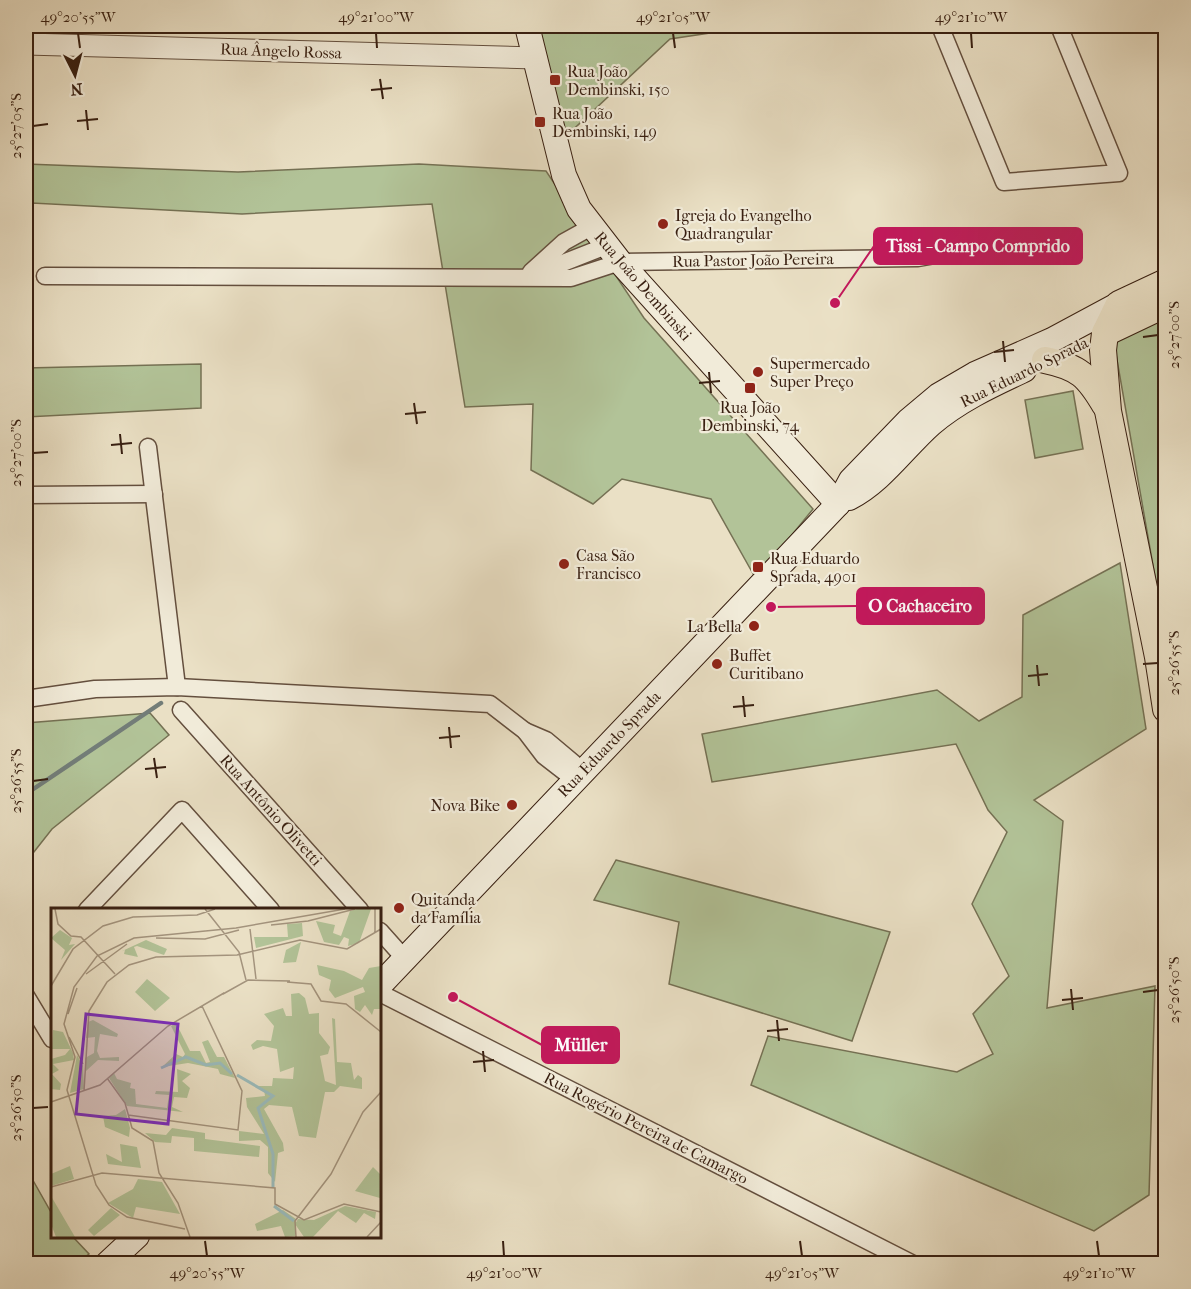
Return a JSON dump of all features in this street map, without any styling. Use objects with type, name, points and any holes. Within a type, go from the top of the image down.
[{"type":"main road","name":"Rua João Dembinski","points":[[527,26],[537,58],[564,175],[579,209],[613,254],[838,504]]},
{"type":"main road","name":"Rua Eduardo Sprada","points":[[381,983],[838,504],[851,480],[908,421],[939,395],[975,374],[1052,340],[1166,282]]},
{"type":"main road","points":[[1119,304],[1105,333],[1103,364],[1108,411],[1162,665],[1166,709]]},
{"type":"main road","name":"Rua Eduardo Sprada","points":[[838,504],[864,490],[912,442],[949,410],[980,391],[1166,304]]},
{"type":"main road","points":[[1045,360],[1063,364],[1084,375],[1108,411]]},
{"type":"main road","points":[[106,1263],[135,1238]]},
{"type":"street","points":[[940,26],[1004,182],[1119,173],[1059,26]]},
{"type":"street","name":"Rua Ângelo Rossa","points":[[26,44],[537,58]]},
{"type":"street","points":[[526,277],[558,248],[591,227]]},
{"type":"street","name":"Rua Pastor João Pereira","points":[[45,276],[570,278],[613,254],[918,258],[958,251]]},
{"type":"street","points":[[148,447],[177,687]]},
{"type":"street","points":[[26,495],[154,494]]},
{"type":"street","points":[[26,699],[95,689],[177,687],[490,704],[525,731],[544,756],[579,776]]},
{"type":"street","name":"Rua Antônio Olivetti","points":[[181,710],[359,908]]},
{"type":"street","points":[[92,908],[182,810],[270,908]]},
{"type":"street","points":[[381,932],[405,959]]},
{"type":"street","name":"Rua Rogério Pereira de Camargo","points":[[381,994],[913,1263]]},
{"type":"street","points":[[26,996],[51,1037]]},
{"type":"green space","points":[[533,26],[757,26],[670,39],[564,138]]},
{"type":"green space","points":[[26,164],[238,172],[419,164],[546,171],[644,318],[813,509],[756,579],[711,499],[622,479],[593,504],[531,470],[533,404],[465,407],[432,204],[242,214],[32,203],[26,296]]},
{"type":"green space","points":[[1165,314],[1165,634],[1113,337]]},
{"type":"green space","points":[[201,364],[201,408],[26,417],[26,368]]},
{"type":"green space","points":[[1073,391],[1083,449],[1035,458],[1025,400]]},
{"type":"green space","points":[[1120,563],[1146,729],[1034,800],[1063,821],[1047,1008],[1155,986],[1149,1195],[1094,1231],[751,1085],[768,1036],[957,1072],[993,1054],[973,1014],[1009,976],[972,904],[1007,832],[988,810],[956,744],[712,782],[702,734],[937,690],[979,721],[1022,697],[1023,615]]},
{"type":"green space","points":[[150,713],[169,735],[52,829],[26,862],[26,723]]},
{"type":"green space","points":[[616,860],[890,932],[852,1041],[669,984],[679,922],[594,900]]},
{"type":"green space","points":[[26,1168],[51,1212],[51,1238],[74,1238],[89,1254],[77,1263],[26,1263]]},
{"type":"waterway","points":[[26,794],[161,703]]},
{"type":"place","name":"Rua João Dembinski, 150","points":[[555,80]]},
{"type":"place","name":"Rua João Dembinski, 149","points":[[540,122]]},
{"type":"place","name":"Igreja do Evangelho Quadrangular","points":[[663,224]]},
{"type":"place","name":"Tissi - Campo Comprido","points":[[835,303]]},
{"type":"place","name":"Supermercado Super Preço","points":[[758,372]]},
{"type":"place","name":"Rua João Dembinski, 74","points":[[750,388]]},
{"type":"place","name":"Casa São Francisco","points":[[564,564]]},
{"type":"place","name":"Rua Eduardo Sprada, 4901","points":[[758,567]]},
{"type":"place","name":"O Cachaceiro","points":[[771,607]]},
{"type":"place","name":"La Bella","points":[[754,626]]},
{"type":"place","name":"Buffet Curitibano","points":[[717,664]]},
{"type":"place","name":"Nova Bike","points":[[512,805]]},
{"type":"place","name":"Quitanda da Família","points":[[399,908]]},
{"type":"place","name":"Müller","points":[[453,997]]}]
